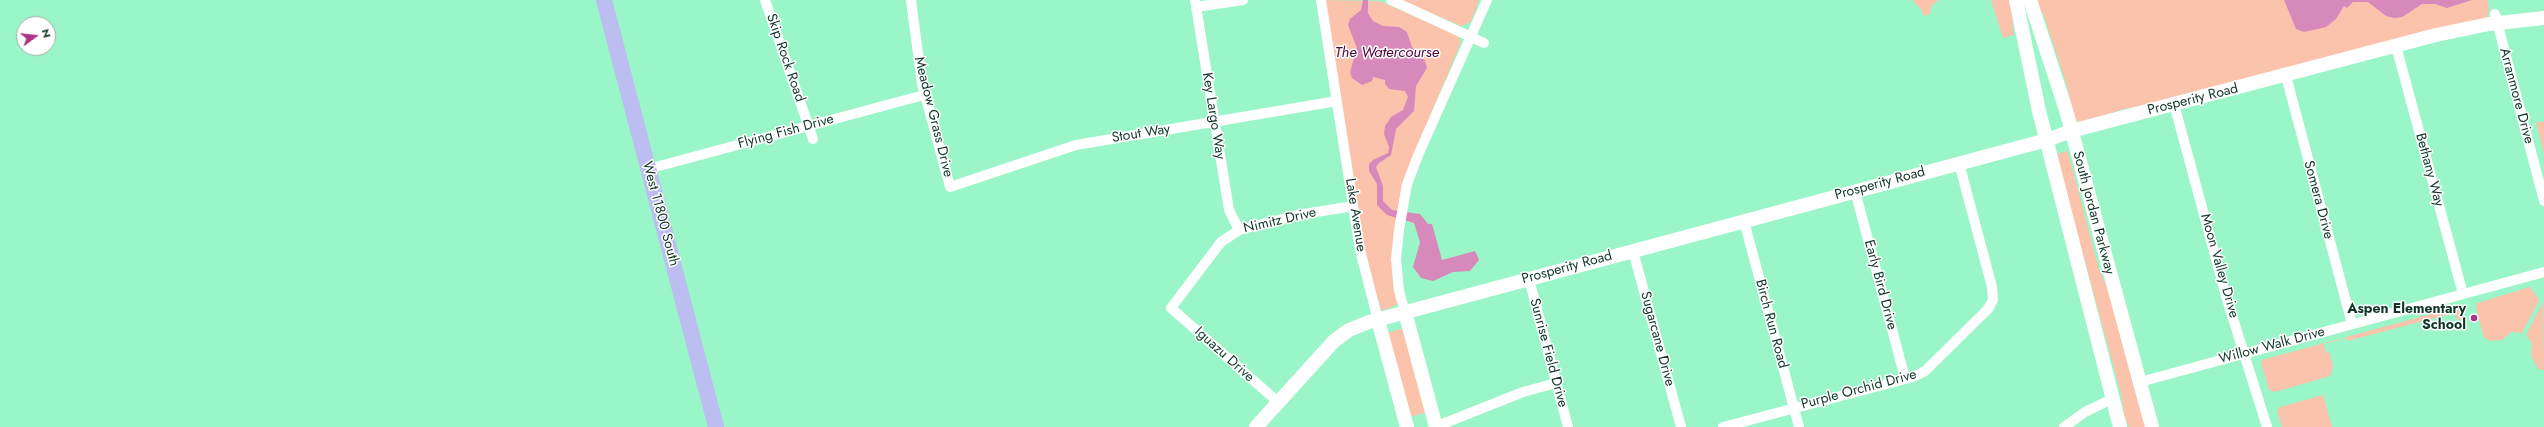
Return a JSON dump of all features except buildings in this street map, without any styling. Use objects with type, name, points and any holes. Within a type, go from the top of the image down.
[{"type":"main road","name":"West 11800 South","points":[[604,0],[716,427]]},
{"type":"street","name":"Skip Rock Road","points":[[765,0],[810,126],[813,139]]},
{"type":"street","name":"Meadow Grass Drive","points":[[911,0],[924,95],[950,187]]},
{"type":"street","points":[[1196,4],[1242,0]]},
{"type":"street","name":"Lake Avenue","points":[[1321,0],[1363,262],[1407,427]]},
{"type":"street","points":[[1391,0],[1484,43]]},
{"type":"street","points":[[1487,0],[1469,36],[1418,153],[1403,203],[1399,230],[1397,275],[1405,312],[1436,427],[1523,392],[1556,383]]},
{"type":"street","name":"South Jordan Parkway","points":[[2016,0],[2047,140],[2114,398],[2120,427]]},
{"type":"street","name":"South Jordan Parkway","points":[[2030,0],[2071,131],[2152,427]]},
{"type":"street","name":"Key Largo Way","points":[[1196,4],[1229,210],[1239,230]]},
{"type":"street","name":"Prosperity Road","points":[[1256,427],[1334,341],[1353,328],[1378,320],[2047,140],[2071,131],[2286,76],[2496,19],[2544,18]]},
{"type":"street","name":"Arranmore Drive","points":[[2496,19],[2544,201]]},
{"type":"street","name":"Bethany Way","points":[[2396,46],[2463,294]]},
{"type":"street","name":"Somera Drive","points":[[2286,76],[2352,324]]},
{"type":"street","name":"Flying Fish Drive","points":[[648,169],[924,95]]},
{"type":"street","name":"Stout Way","points":[[950,187],[1076,145],[1214,123],[1337,101]]},
{"type":"street","name":"Moon Valley Drive","points":[[2174,104],[2244,354],[2267,427]]},
{"type":"street","name":"Purple Orchid Drive","points":[[1723,427],[1926,371],[1988,309],[1993,300],[1992,287],[1959,163]]},
{"type":"street","name":"Early Bird Drive","points":[[1855,191],[1905,378]]},
{"type":"street","name":"Nimitz Drive","points":[[1171,308],[1221,242],[1239,230],[1298,215],[1353,206]]},
{"type":"street","name":"Birch Run Road","points":[[1744,221],[1799,427]]},
{"type":"street","name":"Sugarcane Drive","points":[[1633,251],[1680,427]]},
{"type":"street","name":"Willow Walk Drive","points":[[2140,382],[2544,272]]},
{"type":"street","name":"Sunrise Field Drive","points":[[1529,279],[1568,427]]},
{"type":"street","name":"Iguazu Drive","points":[[1171,308],[1278,402]]},
{"type":"street","points":[[2064,427],[2085,412],[2114,398]]},
{"type":"shaded area","points":[[1325,0],[1380,1],[1458,36],[1461,42],[1409,167],[1392,255],[1392,278],[1398,304],[1382,311],[1368,271]]},
{"type":"shaded area","points":[[1401,0],[1479,0],[1471,22],[1461,26]]},
{"type":"shaded area","points":[[1912,0],[1939,0],[1931,6],[1930,14],[1924,16],[1920,8]]},
{"type":"shaded area","points":[[1991,0],[2010,0],[2014,35],[2003,38]]},
{"type":"shaded area","points":[[2034,0],[2488,0],[2489,12],[2487,18],[2152,104],[2128,108],[2081,122],[2075,120],[2067,86],[2043,13],[2038,10]]},
{"type":"shaded area","points":[[2536,122],[2544,122],[2544,154]]},
{"type":"shaded area","points":[[2066,151],[2068,152],[2099,269],[2114,304],[2146,427],[2129,427],[2125,418],[2121,394],[2056,155]]},
{"type":"shaded area","points":[[2530,287],[2539,300],[2522,333],[2511,332],[2502,340],[2491,341],[2484,338],[2476,308],[2477,303]]},
{"type":"shaded area","points":[[2543,302],[2544,370],[2538,369],[2531,355],[2532,343],[2526,335]]},
{"type":"shaded area","points":[[2453,308],[2461,309],[2461,319],[2457,320],[2454,313],[2347,341],[2346,338],[2324,344],[2326,353],[2329,352],[2333,366],[2330,376],[2275,392],[2269,390],[2261,363],[2262,360]]},
{"type":"shaded area","points":[[1405,328],[1428,412],[1409,417],[1386,333]]},
{"type":"shaded area","points":[[2323,395],[2332,427],[2282,427],[2277,411],[2280,407]]},
{"type":"water","name":"The Watercourse","points":[[1363,0],[1368,0],[1368,13],[1373,21],[1383,26],[1399,27],[1407,32],[1412,47],[1425,61],[1427,68],[1416,86],[1414,111],[1396,129],[1391,155],[1379,163],[1376,167],[1383,186],[1383,201],[1392,210],[1420,214],[1428,224],[1432,224],[1442,260],[1475,251],[1479,260],[1470,271],[1453,272],[1433,281],[1421,278],[1413,267],[1420,242],[1414,223],[1387,215],[1377,205],[1377,184],[1369,171],[1369,164],[1373,160],[1388,153],[1389,147],[1384,134],[1385,126],[1391,117],[1403,110],[1408,97],[1405,91],[1389,89],[1385,84],[1385,80],[1373,77],[1372,81],[1362,85],[1352,78],[1350,72],[1357,48],[1348,25],[1350,19],[1361,10]]},
{"type":"water","points":[[2284,0],[2472,0],[2447,8],[2435,4],[2422,4],[2402,17],[2394,18],[2386,16],[2368,2],[2353,2],[2347,8],[2344,6],[2336,19],[2326,27],[2304,32],[2296,29]]},
{"type":"place","name":"Aspen Elementary School","points":[[2474,318]]}]
